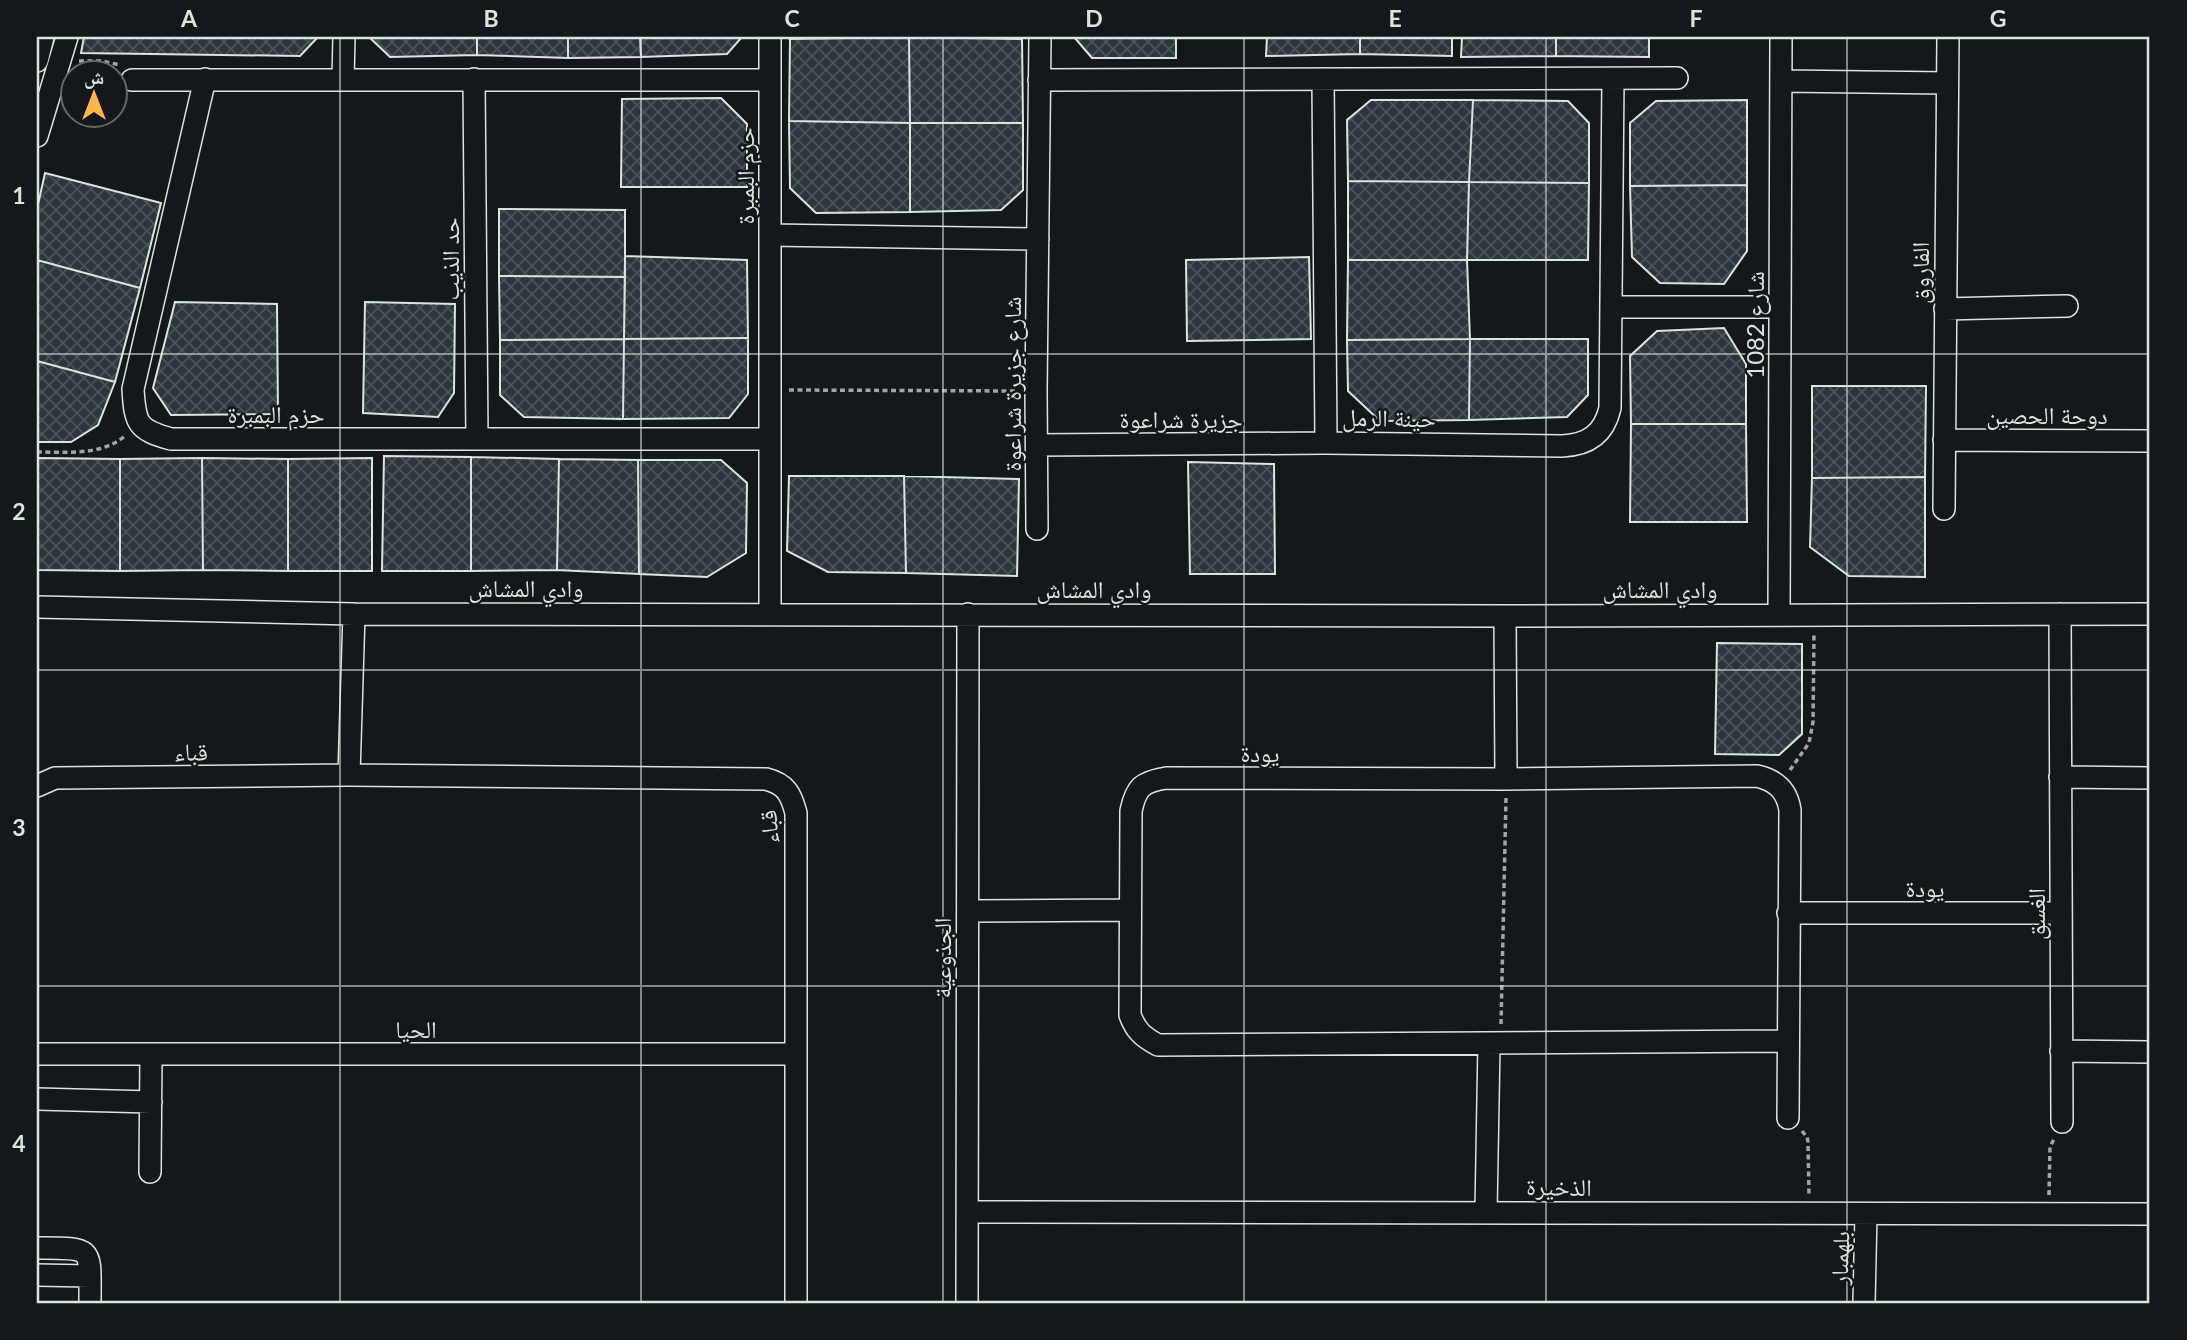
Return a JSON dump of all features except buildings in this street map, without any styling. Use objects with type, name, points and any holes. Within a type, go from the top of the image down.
[{"type":"street","points":[[37,61],[43,37]]},
{"type":"street","points":[[37,136],[67,37]]},
{"type":"street","points":[[343,79],[344,37]]},
{"type":"street","name":"حزم البمبرة","points":[[770,37],[770,613]]},
{"type":"street","name":"شارع جزيرة شراعوة","points":[[1037,529],[1040,37]]},
{"type":"street","name":"شارع 1082","points":[[1779,614],[1781,37]]},
{"type":"street","name":"الفاروق","points":[[1944,509],[1948,37]]},
{"type":"street","points":[[1039,80],[1677,78]]},
{"type":"street","points":[[140,424],[134,413],[133,389],[205,79]]},
{"type":"street","name":"حد الذيب","points":[[474,79],[477,439]]},
{"type":"street","name":"حينة الرمل","points":[[1323,79],[1326,443],[1562,446],[1586,442],[1602,428],[1610,408],[1613,79]]},
{"type":"street","points":[[132,80],[770,80]]},
{"type":"street","points":[[1781,80],[1947,83]]},
{"type":"street","points":[[770,235],[1038,239]]},
{"type":"street","points":[[1945,309],[2067,306]]},
{"type":"street","points":[[1612,307],[1780,307]]},
{"type":"street","name":"حزم البمبرة","points":[[140,424],[152,434],[171,439],[770,439]]},
{"type":"street","name":"دوحة الحصين","points":[[1944,440],[2150,441]]},
{"type":"street","name":"جزيرة شراعوة","points":[[1037,445],[1326,443]]},
{"type":"street","name":"وادي المشاش","points":[[37,607],[354,614],[2150,614]]},
{"type":"street","points":[[349,775],[354,614]]},
{"type":"street","name":"الجذوعية","points":[[967,1303],[968,614]]},
{"type":"street","name":"الغسق","points":[[2060,614],[2062,1122]]},
{"type":"street","points":[[1505,616],[1506,779]]},
{"type":"street","name":"قباء","points":[[37,786],[55,778],[349,775],[766,779],[776,782],[791,796],[796,813],[796,1303]]},
{"type":"street","name":"يودة","points":[[1777,785],[1769,779],[1757,776],[1152,780],[1141,786],[1134,795],[1131,811],[1130,1015],[1143,1037],[1158,1045],[1788,1041]]},
{"type":"street","points":[[2060,777],[2150,778]]},
{"type":"street","points":[[1777,785],[1788,801],[1790,810],[1788,1118]]},
{"type":"street","points":[[968,911],[1129,910]]},
{"type":"street","name":"يودة","points":[[1788,913],[2061,913]]},
{"type":"street","points":[[1486,1211],[1495,1044]]},
{"type":"street","points":[[2062,1051],[2150,1052]]},
{"type":"street","name":"الحيا","points":[[37,1054],[796,1054]]},
{"type":"street","points":[[150,1172],[151,1054]]},
{"type":"street","points":[[37,1099],[151,1102]]},
{"type":"street","name":"الذخيرة","points":[[968,1212],[2150,1214]]},
{"type":"street","name":"بلهمبار","points":[[1864,1303],[1866,1214]]},
{"type":"street","points":[[37,1248],[71,1248],[83,1251],[89,1260],[90,1303]]},
{"type":"street","points":[[37,1275],[90,1276]]},
{"type":"path","points":[[57,72],[71,73],[75,61],[102,61],[124,66],[132,80]]},
{"type":"path","points":[[770,390],[1036,391]]},
{"type":"path","points":[[37,452],[79,452],[103,448],[120,440],[140,424]]},
{"type":"path","points":[[1777,785],[1797,763],[1809,743],[1813,722],[1814,614]]},
{"type":"path","points":[[1495,1044],[1506,779]]},
{"type":"path","points":[[1788,1118],[1807,1138],[1810,1214]]},
{"type":"path","points":[[2050,1214],[2050,1147],[2062,1122]]}]
